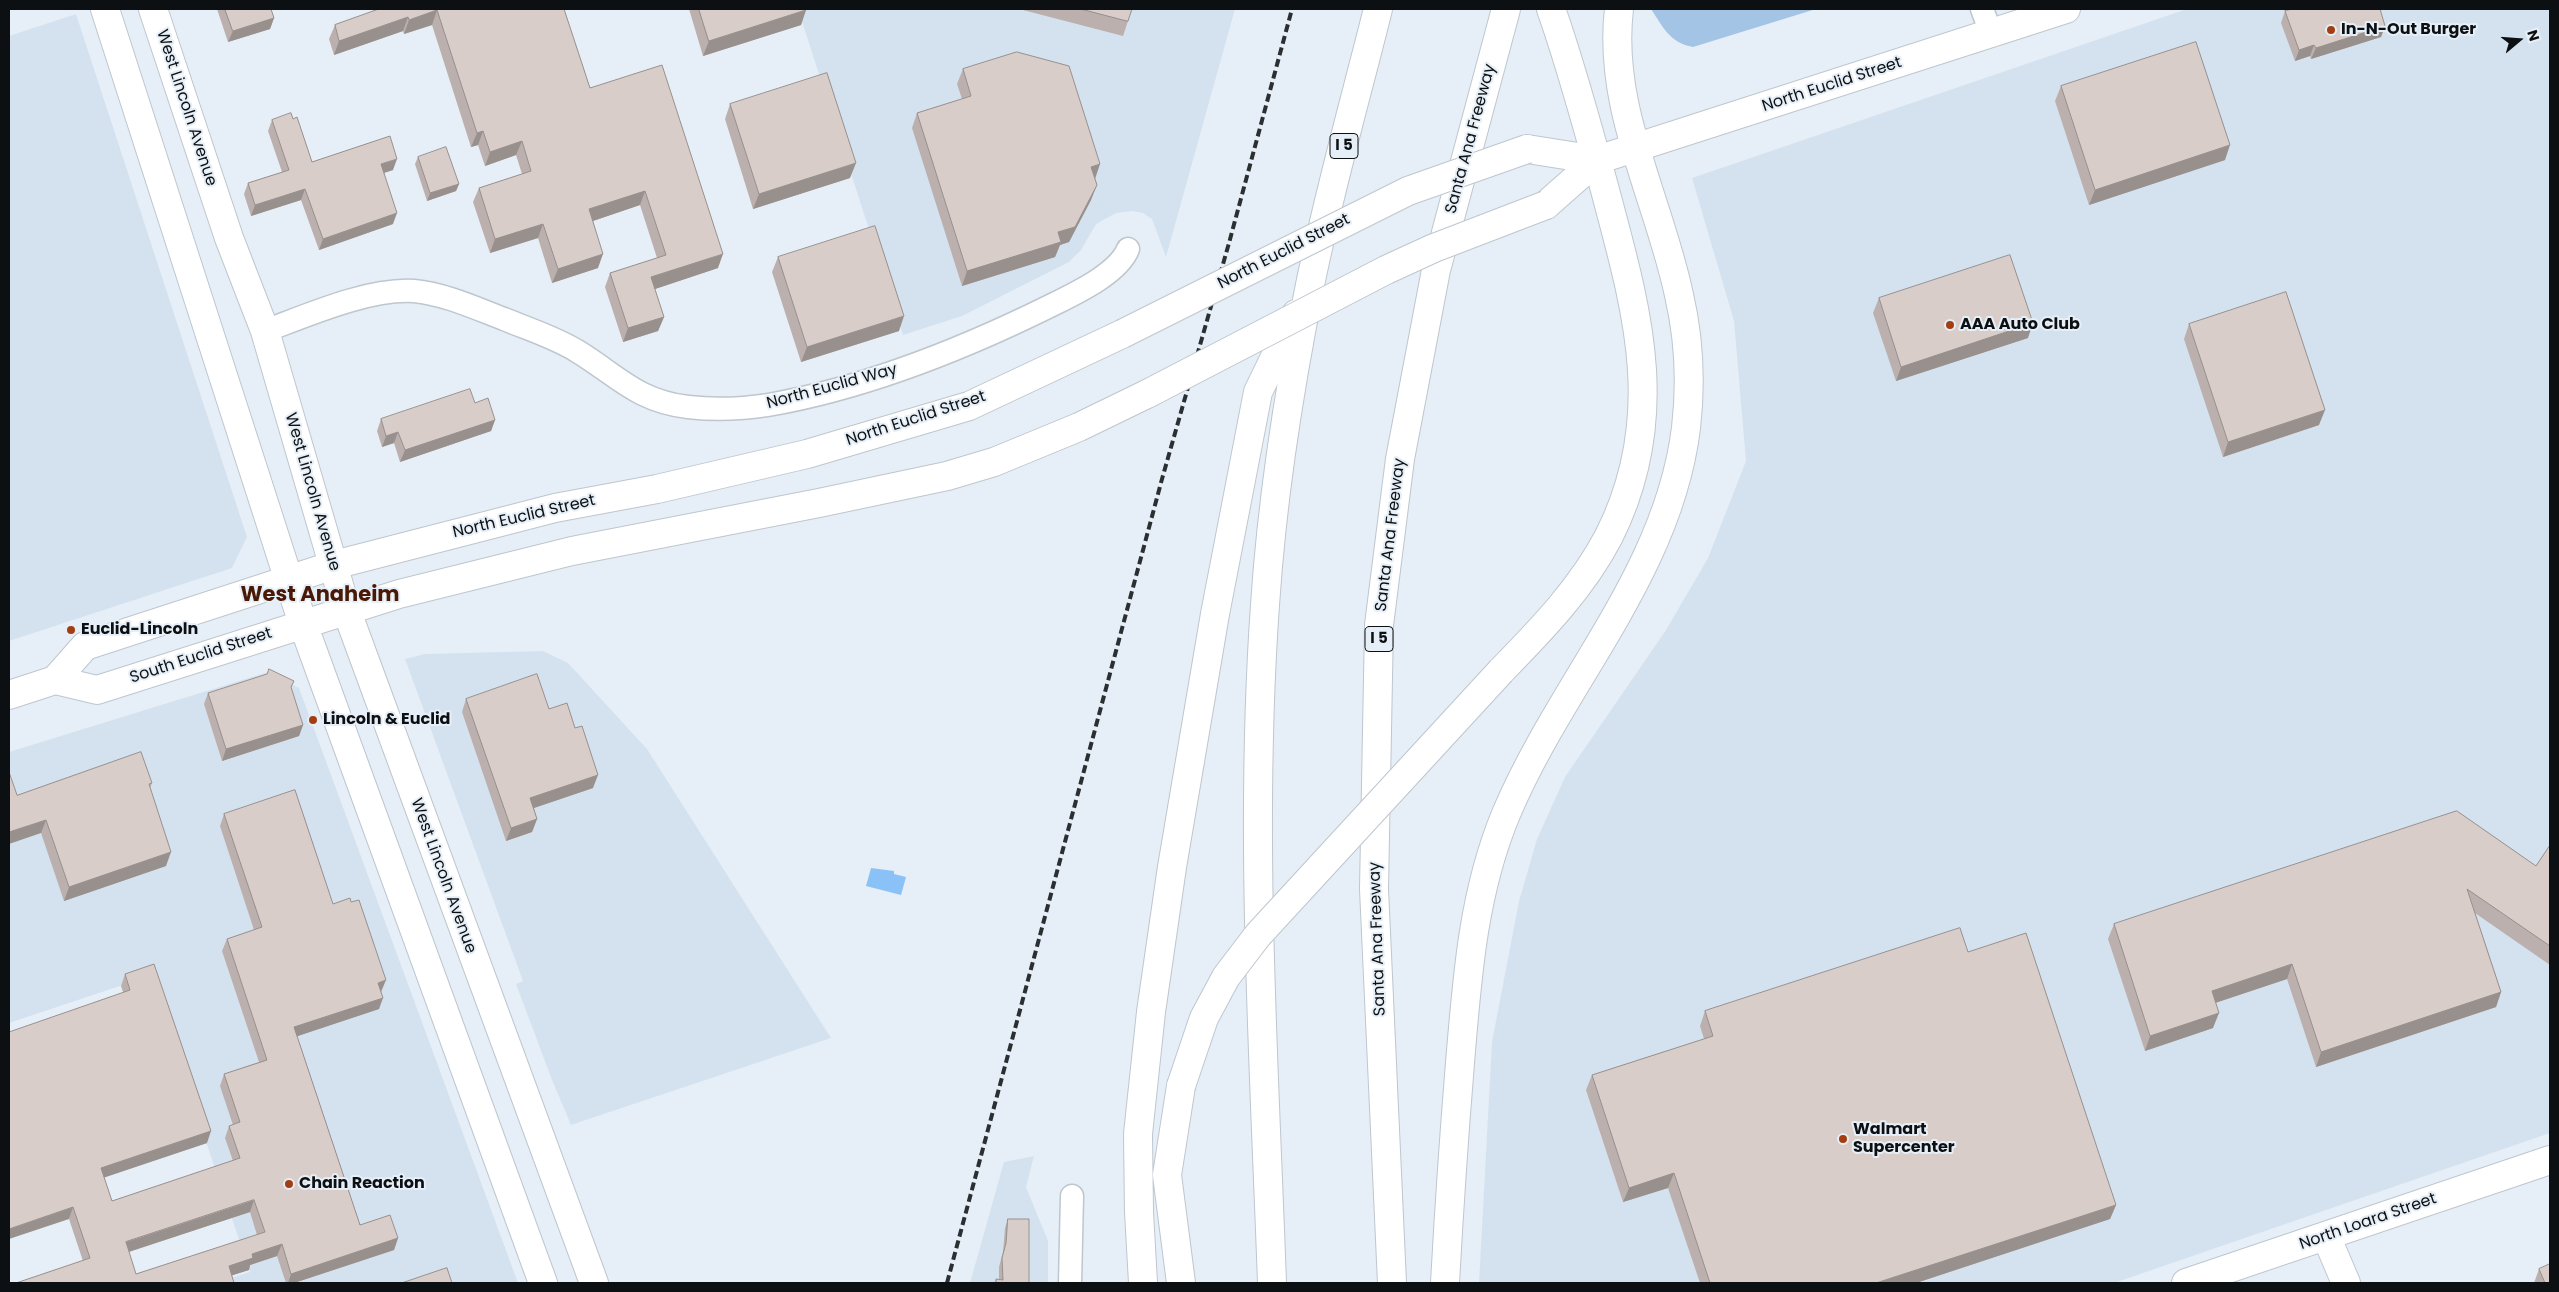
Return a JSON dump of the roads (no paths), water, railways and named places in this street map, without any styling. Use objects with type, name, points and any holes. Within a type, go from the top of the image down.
[{"type":"main road","points":[[106,9],[288,581],[543,1283]]},
{"type":"main road","name":"West Lincoln Avenue","points":[[153,9],[229,238],[265,331],[346,609],[594,1283]]},
{"type":"main road","name":"I 5","points":[[1272,1283],[1258,864],[1259,737],[1265,604],[1279,467],[1310,284],[1378,9]]},
{"type":"main road","name":"Santa Ana Freeway","points":[[1392,1283],[1374,889],[1379,625],[1400,459],[1436,270],[1506,9]]},
{"type":"main road","points":[[1181,1283],[1167,1175],[1181,1086],[1204,1018],[1226,977],[1258,935],[1556,614],[1586,573],[1609,535],[1627,489],[1642,429],[1643,372],[1637,316],[1571,67],[1551,9]]},
{"type":"main road","points":[[1445,1283],[1467,976],[1476,914],[1488,865],[1506,814],[1532,760],[1645,565],[1679,468],[1686,427],[1689,381],[1685,330],[1675,279],[1635,148],[1617,61],[1619,9]]},
{"type":"main road","name":"North Euclid Street","points":[[346,609],[572,551],[934,479],[994,462],[1079,427],[1149,393],[1386,270],[1434,248],[1546,205],[1597,160],[1986,21],[2066,9]]},
{"type":"main road","name":"North Euclid Street","points":[[288,581],[365,555],[555,508],[657,489],[807,454],[969,406],[1059,364],[1408,191],[1526,149],[1597,160]]},
{"type":"main road","points":[[1143,1283],[1139,1212],[1138,1134],[1151,1012],[1172,867],[1213,624],[1258,392],[1310,284]]},
{"type":"main road","points":[[9,695],[55,680],[85,646],[288,581]]},
{"type":"main road","name":"South Euclid Street","points":[[55,680],[97,690],[346,609]]},
{"type":"main road","name":"North Loara Street","points":[[2186,1283],[2550,1160]]},
{"type":"main road","points":[[2326,1236],[2346,1283]]},
{"type":"street","name":"North Euclid Way","points":[[265,331],[365,298],[393,292],[416,291],[470,306],[563,343],[630,389],[646,397],[688,407],[740,409],[815,395],[948,353],[985,338],[1087,288],[1124,259],[1128,249]]},
{"type":"street","points":[[1070,1283],[1072,1196]]},
{"type":"railway","points":[[947,1283],[1162,479],[1229,243],[1292,9]]},
{"type":"place","name":"In-N-Out Burger","points":[[2331,30]]},
{"type":"place","name":"AAA Auto Club","points":[[1950,325]]},
{"type":"place","name":"Euclid-Lincoln","points":[[71,630]]},
{"type":"place","name":"Lincoln & Euclid","points":[[313,720]]},
{"type":"place","name":"Walmart Supercenter","points":[[1843,1139]]},
{"type":"place","name":"Chain Reaction","points":[[289,1184]]},
{"type":"district","name":"West Anaheim","points":[[320,596]]}]
